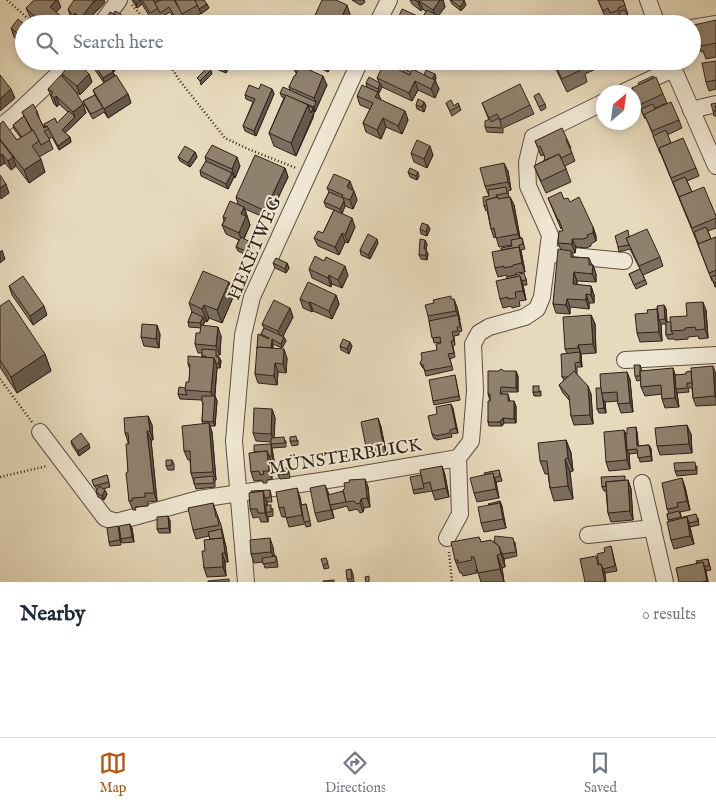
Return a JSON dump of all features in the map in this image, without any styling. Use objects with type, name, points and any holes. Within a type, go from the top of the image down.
[{"type":"street","points":[[382,15],[390,0]]},
{"type":"street","points":[[648,0],[654,15]]},
{"type":"street","points":[[110,15],[124,1]]},
{"type":"street","points":[[701,26],[716,24]]},
{"type":"street","points":[[0,127],[62,70]]},
{"type":"street","name":"HEKETWEG","points":[[246,582],[234,441],[243,335],[252,297],[356,70]]},
{"type":"street","points":[[636,85],[662,70]]},
{"type":"street","points":[[673,70],[716,166]]},
{"type":"street","points":[[691,110],[716,104]]},
{"type":"street","points":[[447,538],[460,514],[458,458],[471,441],[475,391],[473,344],[478,333],[489,327],[525,317],[536,309],[542,296],[550,235],[528,186],[527,162],[533,137],[596,106]]},
{"type":"street","points":[[547,253],[624,261]]},
{"type":"street","points":[[625,360],[716,355]]},
{"type":"street","points":[[40,432],[105,518],[116,522],[199,499],[238,493]]},
{"type":"street","name":"MÜNSTERBLICK","points":[[238,493],[458,458]]},
{"type":"street","points":[[642,483],[665,582]]},
{"type":"street","points":[[588,534],[653,528]]},
{"type":"path","points":[[8,0],[24,15]]},
{"type":"path","points":[[124,1],[139,15]]},
{"type":"path","points":[[173,70],[225,138],[308,173]]},
{"type":"path","points":[[0,379],[40,432]]},
{"type":"path","points":[[0,477],[63,461]]},
{"type":"path","points":[[447,538],[452,582]]},
{"type":"building","points":[[34,0],[56,0],[50,7],[60,15],[33,15],[26,8]]},
{"type":"building","points":[[74,0],[96,0],[83,15],[77,15],[75,13],[72,15],[68,9]]},
{"type":"building","points":[[142,0],[153,0],[158,8],[150,13]]},
{"type":"building","points":[[161,0],[174,0],[183,15],[174,15],[169,7],[160,13],[155,3]]},
{"type":"building","points":[[175,0],[195,0],[198,5],[182,14]]},
{"type":"building","points":[[195,0],[204,0],[207,4],[199,9]]},
{"type":"building","points":[[322,0],[336,0],[347,5],[343,15],[315,15]]},
{"type":"building","points":[[415,0],[440,0],[433,10]]},
{"type":"building","points":[[451,0],[464,0],[464,1],[460,7]]},
{"type":"building","points":[[598,0],[623,0],[625,5],[618,8],[619,10],[610,13],[608,8],[603,11]]},
{"type":"building","points":[[402,9],[415,15],[399,15]]},
{"type":"building","points":[[427,10],[437,15],[424,15]]},
{"type":"building","points":[[625,10],[627,15],[620,15],[619,12]]},
{"type":"building","points":[[115,11],[121,14],[115,15],[113,14]]},
{"type":"building","points":[[716,20],[716,43],[701,46],[701,23]]},
{"type":"building","points":[[15,23],[15,31],[11,28]]},
{"type":"building","points":[[716,61],[716,80],[706,82],[702,63]]},
{"type":"building","points":[[65,70],[85,70],[89,74],[77,86],[62,74]]},
{"type":"building","points":[[98,70],[112,70],[113,72],[103,78]]},
{"type":"building","points":[[205,70],[211,70],[200,81],[197,78]]},
{"type":"building","points":[[298,70],[309,70],[323,76],[314,98],[289,87]]},
{"type":"building","points":[[381,70],[399,70],[410,75],[412,70],[414,70],[435,80],[431,89],[415,81],[409,93],[377,78]]},
{"type":"building","points":[[406,70],[411,72],[410,75],[403,72]]},
{"type":"building","points":[[426,70],[435,74],[432,79],[424,75]]},
{"type":"building","points":[[558,70],[581,70],[562,79]]},
{"type":"building","points":[[0,75],[11,89],[0,99]]},
{"type":"building","points":[[61,75],[76,92],[83,104],[73,112],[56,96],[54,98],[51,95],[53,92],[48,89]]},
{"type":"building","points":[[116,75],[128,94],[104,109],[93,90]]},
{"type":"building","points":[[653,76],[654,78],[639,85],[638,83]]},
{"type":"building","points":[[369,77],[380,83],[378,89],[366,83]]},
{"type":"building","points":[[656,77],[663,94],[641,104],[641,85],[639,85]]},
{"type":"building","points":[[261,84],[272,89],[254,131],[243,126],[255,99],[245,95],[249,85],[259,89]]},
{"type":"building","points":[[520,84],[530,105],[500,120],[497,114],[489,118],[482,103]]},
{"type":"building","points":[[362,85],[378,92],[375,97],[405,111],[398,126],[383,118],[377,130],[363,123],[373,103],[357,96]]},
{"type":"building","points":[[283,87],[316,102],[314,107],[280,93]]},
{"type":"building","points":[[539,93],[545,104],[539,107],[534,96]]},
{"type":"building","points":[[95,95],[103,108],[91,114],[83,101]]},
{"type":"building","points":[[286,95],[308,105],[291,143],[269,133]]},
{"type":"building","points":[[418,99],[424,102],[422,107],[416,105]]},
{"type":"building","points":[[451,100],[454,106],[458,103],[459,106],[450,111],[446,103]]},
{"type":"building","points":[[671,102],[679,120],[652,131],[644,114]]},
{"type":"building","points":[[716,103],[716,111],[713,111],[711,104]]},
{"type":"building","points":[[33,104],[44,128],[47,126],[49,129],[44,131],[50,140],[41,145],[22,112]]},
{"type":"building","points":[[653,104],[655,109],[643,115],[641,109]]},
{"type":"building","points":[[69,111],[75,117],[62,130],[70,137],[58,146],[44,124],[55,118],[57,123]]},
{"type":"building","points":[[24,116],[32,131],[22,137],[13,125]]},
{"type":"building","points":[[499,118],[501,128],[485,127],[485,121],[490,119],[491,122]]},
{"type":"building","points":[[3,121],[17,140],[33,130],[39,141],[32,146],[41,159],[24,170],[0,139],[0,124]]},
{"type":"building","points":[[562,128],[572,153],[561,158],[559,154],[545,160],[540,146],[538,147],[535,141]]},
{"type":"building","points":[[666,130],[671,143],[659,148],[660,153],[653,136]]},
{"type":"building","points":[[683,138],[696,168],[671,178],[659,148]]},
{"type":"building","points":[[0,140],[13,157],[8,161],[2,154],[0,155]]},
{"type":"building","points":[[417,140],[430,146],[424,159],[411,153]]},
{"type":"building","points":[[212,145],[237,157],[232,169],[205,157]]},
{"type":"building","points":[[185,146],[195,152],[188,163],[178,157]]},
{"type":"building","points":[[559,154],[566,169],[541,181],[534,166]]},
{"type":"building","points":[[255,155],[285,168],[265,211],[236,197]]},
{"type":"building","points":[[206,161],[232,173],[226,184],[200,171]]},
{"type":"building","points":[[504,163],[508,182],[485,186],[480,168]]},
{"type":"building","points":[[410,168],[418,172],[416,176],[408,172]]},
{"type":"building","points":[[334,174],[350,181],[347,187],[354,191],[350,200],[327,188]]},
{"type":"building","points":[[0,175],[6,184],[0,188]]},
{"type":"building","points":[[685,177],[692,192],[679,197],[673,182]]},
{"type":"building","points":[[506,187],[507,193],[496,195],[497,197],[486,200],[487,205],[484,206],[483,197],[489,196],[488,190]]},
{"type":"building","points":[[704,187],[716,218],[692,228],[679,197]]},
{"type":"building","points":[[329,192],[343,198],[344,201],[340,209],[324,202]]},
{"type":"building","points":[[561,192],[564,199],[568,198],[570,202],[579,197],[593,227],[593,233],[583,239],[572,239],[572,244],[558,243],[559,231],[563,231],[548,198]]},
{"type":"building","points":[[498,197],[498,199],[510,197],[518,234],[496,238],[494,228],[491,229],[486,200]]},
{"type":"building","points":[[230,201],[244,207],[241,214],[246,216],[239,233],[222,225],[226,218],[223,217]]},
{"type":"building","points":[[334,210],[352,218],[345,235],[342,233],[335,247],[314,238],[318,231],[323,233]]},
{"type":"building","points":[[422,223],[428,225],[426,232],[420,229]]},
{"type":"building","points":[[706,227],[711,239],[698,244],[694,232]]},
{"type":"building","points":[[647,229],[660,257],[639,266],[626,238]]},
{"type":"building","points":[[628,230],[629,237],[626,238],[629,245],[618,247],[615,236]]},
{"type":"building","points":[[368,234],[377,239],[368,255],[360,250]]},
{"type":"building","points":[[241,237],[250,242],[246,251],[236,247]]},
{"type":"building","points":[[716,237],[716,270],[709,273],[698,244]]},
{"type":"building","points":[[522,238],[523,244],[519,245],[520,251],[519,247],[501,250],[501,248],[512,246],[511,240]]},
{"type":"building","points":[[420,239],[425,240],[424,249],[426,249],[426,255],[419,255]]},
{"type":"building","points":[[519,247],[522,263],[504,268],[504,266],[495,268],[492,252]]},
{"type":"building","points":[[558,249],[571,251],[571,257],[589,258],[589,265],[593,265],[592,274],[574,272],[573,284],[591,286],[591,295],[586,294],[586,300],[567,299],[566,305],[553,304]]},
{"type":"building","points":[[315,256],[324,261],[326,257],[345,266],[338,280],[329,275],[328,278],[309,269]]},
{"type":"building","points":[[276,258],[287,263],[285,269],[273,263]]},
{"type":"building","points":[[640,269],[645,280],[634,285],[629,274]]},
{"type":"building","points":[[203,271],[229,282],[217,310],[204,305],[202,309],[189,303]]},
{"type":"building","points":[[524,273],[526,280],[522,281],[520,276],[507,279],[506,277]]},
{"type":"building","points":[[716,275],[716,282],[714,283],[711,277]]},
{"type":"building","points":[[23,276],[44,306],[30,316],[9,286]]},
{"type":"building","points":[[520,276],[523,291],[515,292],[516,298],[500,299],[496,281]]},
{"type":"building","points":[[308,282],[336,295],[329,311],[300,299]]},
{"type":"building","points":[[451,296],[451,299],[454,299],[456,311],[428,316],[425,305],[434,303],[433,300]]},
{"type":"building","points":[[9,300],[45,354],[11,377],[0,360],[0,306]]},
{"type":"building","points":[[274,300],[290,308],[278,331],[262,324]]},
{"type":"building","points":[[703,302],[705,329],[696,330],[695,327],[671,331],[670,317],[687,316],[686,303]]},
{"type":"building","points":[[664,305],[665,319],[659,320],[657,306]]},
{"type":"building","points":[[657,309],[659,332],[637,333],[635,314],[648,313],[647,310]]},
{"type":"building","points":[[192,312],[203,317],[200,323],[188,322]]},
{"type":"building","points":[[458,315],[460,327],[457,327],[458,331],[452,332],[454,341],[451,341],[454,353],[448,354],[452,366],[425,371],[420,363],[422,359],[421,353],[437,350],[436,344],[441,343],[440,337],[432,338],[429,321]]},
{"type":"building","points":[[591,315],[593,344],[578,345],[578,348],[565,349],[563,317]]},
{"type":"building","points":[[666,322],[671,322],[673,334],[666,335]]},
{"type":"building","points":[[142,324],[157,325],[156,339],[141,337]]},
{"type":"building","points":[[201,325],[218,327],[216,346],[195,344],[196,333],[200,333]]},
{"type":"building","points":[[264,328],[284,337],[281,344],[272,339],[271,348],[257,347],[258,334],[269,339],[261,334]]},
{"type":"building","points":[[343,339],[350,342],[347,349],[340,346]]},
{"type":"building","points":[[257,347],[284,349],[283,364],[275,363],[274,376],[255,374]]},
{"type":"building","points":[[202,349],[216,350],[219,364],[216,363],[214,358],[202,356]]},
{"type":"building","points":[[580,352],[580,362],[575,363],[576,373],[574,371],[568,377],[562,377],[561,354]]},
{"type":"building","points":[[188,356],[214,358],[211,392],[185,390],[186,382],[189,382],[190,364],[188,364]]},
{"type":"building","points":[[634,365],[640,365],[640,376],[635,376]]},
{"type":"building","points":[[713,366],[715,396],[693,398],[691,368]]},
{"type":"building","points":[[673,368],[675,398],[662,399],[661,385],[641,387],[640,371]]},
{"type":"building","points":[[501,369],[504,371],[516,371],[516,388],[501,387],[500,394],[508,394],[508,401],[514,401],[514,419],[503,418],[500,422],[488,422],[490,394],[488,394],[488,371],[499,371]]},
{"type":"building","points":[[574,371],[588,386],[590,415],[571,416],[569,396],[559,385]]},
{"type":"building","points":[[691,371],[692,383],[687,383],[687,388],[676,389],[675,375],[686,374],[686,372]]},
{"type":"building","points":[[627,372],[630,403],[618,404],[617,392],[601,393],[600,374]]},
{"type":"building","points":[[455,375],[459,396],[433,401],[429,380]]},
{"type":"building","points":[[533,386],[539,386],[539,392],[533,392]]},
{"type":"building","points":[[179,387],[186,388],[187,395],[178,394]]},
{"type":"building","points":[[596,388],[601,388],[604,408],[597,409]]},
{"type":"building","points":[[202,396],[215,396],[213,422],[202,421]]},
{"type":"building","points":[[451,404],[456,428],[450,430],[450,433],[435,436],[432,434],[428,416],[437,414],[436,407]]},
{"type":"building","points":[[254,408],[272,409],[271,434],[253,433]]},
{"type":"building","points":[[148,416],[150,431],[147,431],[154,493],[145,493],[145,497],[132,498],[132,501],[129,501],[126,473],[128,472],[126,444],[129,444],[128,433],[125,433],[124,418]]},
{"type":"building","points":[[378,418],[383,443],[366,447],[361,422]]},
{"type":"building","points":[[209,423],[213,472],[191,473],[190,451],[184,451],[182,426]]},
{"type":"building","points":[[687,425],[689,444],[657,446],[655,428]]},
{"type":"building","points":[[636,427],[637,446],[649,445],[651,456],[638,458],[637,449],[627,450],[627,428]]},
{"type":"building","points":[[624,430],[627,460],[606,462],[604,432]]},
{"type":"building","points":[[81,433],[89,444],[78,451],[71,441]]},
{"type":"building","points":[[296,436],[297,441],[290,441],[290,437]]},
{"type":"building","points":[[284,437],[285,443],[271,444],[271,438]]},
{"type":"building","points":[[566,440],[568,458],[565,459],[568,486],[550,488],[547,461],[540,461],[538,443]]},
{"type":"building","points":[[271,444],[272,456],[269,456],[267,451],[254,452],[254,445]]},
{"type":"building","points":[[267,451],[269,471],[263,471],[264,474],[260,475],[259,471],[251,472],[249,453]]},
{"type":"building","points":[[166,460],[172,460],[172,465],[166,466]]},
{"type":"building","points":[[695,462],[696,470],[675,471],[674,463]]},
{"type":"building","points":[[442,466],[446,488],[432,491],[430,482],[423,484],[420,470]]},
{"type":"building","points":[[288,468],[288,474],[278,475],[278,469]]},
{"type":"building","points":[[499,470],[500,476],[494,478],[493,473],[485,475],[484,473]]},
{"type":"building","points":[[493,473],[496,489],[474,493],[470,478]]},
{"type":"building","points":[[107,475],[109,482],[94,486],[92,480]]},
{"type":"building","points":[[421,475],[424,488],[413,490],[410,477]]},
{"type":"building","points":[[213,476],[214,483],[194,484],[194,478]]},
{"type":"building","points":[[625,476],[625,480],[606,482],[606,486],[602,487],[601,477]]},
{"type":"building","points":[[682,478],[687,501],[677,503],[678,507],[667,509],[662,483]]},
{"type":"building","points":[[365,479],[367,498],[361,499],[360,503],[357,504],[354,501],[346,502],[343,490],[345,488],[344,483],[350,482],[349,480]]},
{"type":"building","points":[[628,480],[630,511],[608,513],[606,482]]},
{"type":"building","points":[[325,485],[331,510],[315,513],[310,488]]},
{"type":"building","points":[[99,486],[105,490],[102,496],[96,492]]},
{"type":"building","points":[[297,488],[302,515],[286,518],[284,507],[279,508],[276,492]]},
{"type":"building","points":[[270,490],[270,497],[265,498],[263,491],[251,493],[251,491]]},
{"type":"building","points":[[263,491],[265,513],[258,513],[257,509],[250,509],[249,493]]},
{"type":"building","points":[[343,491],[346,502],[330,505],[328,495]]},
{"type":"building","points":[[500,501],[501,507],[500,503],[488,504]]},
{"type":"building","points":[[213,503],[219,525],[193,530],[188,508]]},
{"type":"building","points":[[500,503],[503,519],[481,523],[478,507]]},
{"type":"building","points":[[306,504],[310,521],[304,522],[301,505]]},
{"type":"building","points":[[266,505],[271,505],[271,512],[266,512]]},
{"type":"building","points":[[679,511],[681,517],[668,520],[667,514]]},
{"type":"building","points":[[696,514],[698,521],[689,523],[687,517],[683,518],[683,517]]},
{"type":"building","points":[[168,516],[169,528],[157,529],[157,517]]},
{"type":"building","points":[[687,517],[690,536],[671,540],[667,522]]},
{"type":"building","points":[[130,524],[132,537],[121,539],[119,526]]},
{"type":"building","points":[[118,526],[120,540],[109,542],[107,528]]},
{"type":"building","points":[[221,529],[223,538],[210,539],[208,532]]},
{"type":"building","points":[[495,536],[513,538],[516,552],[502,554],[499,546],[494,542]]},
{"type":"building","points":[[479,537],[481,542],[491,540],[499,546],[501,554],[497,555],[500,569],[478,573],[474,557],[471,557],[472,560],[458,563],[458,560],[455,560],[451,542]]},
{"type":"building","points":[[223,538],[225,553],[222,553],[223,567],[204,568],[202,551],[205,551],[204,540]]},
{"type":"building","points":[[270,538],[271,552],[251,554],[250,540]]},
{"type":"building","points":[[611,546],[615,566],[603,569],[601,564],[599,565],[597,554],[605,552],[604,548]]},
{"type":"building","points":[[276,556],[276,562],[263,564],[262,558]]},
{"type":"building","points":[[596,556],[598,565],[601,564],[605,582],[585,582],[580,559]]},
{"type":"building","points":[[326,558],[328,563],[323,565],[321,559]]},
{"type":"building","points":[[708,559],[709,566],[704,566],[703,562],[697,563],[696,561]]},
{"type":"building","points":[[703,562],[707,581],[679,582],[676,568]]},
{"type":"building","points":[[351,569],[352,579],[347,579],[346,570]]},
{"type":"building","points":[[369,576],[369,582],[366,582],[365,577]]},
{"type":"building","points":[[229,579],[229,582],[208,582],[208,581]]},
{"type":"building","points":[[334,580],[334,582],[323,582],[323,581]]}]
